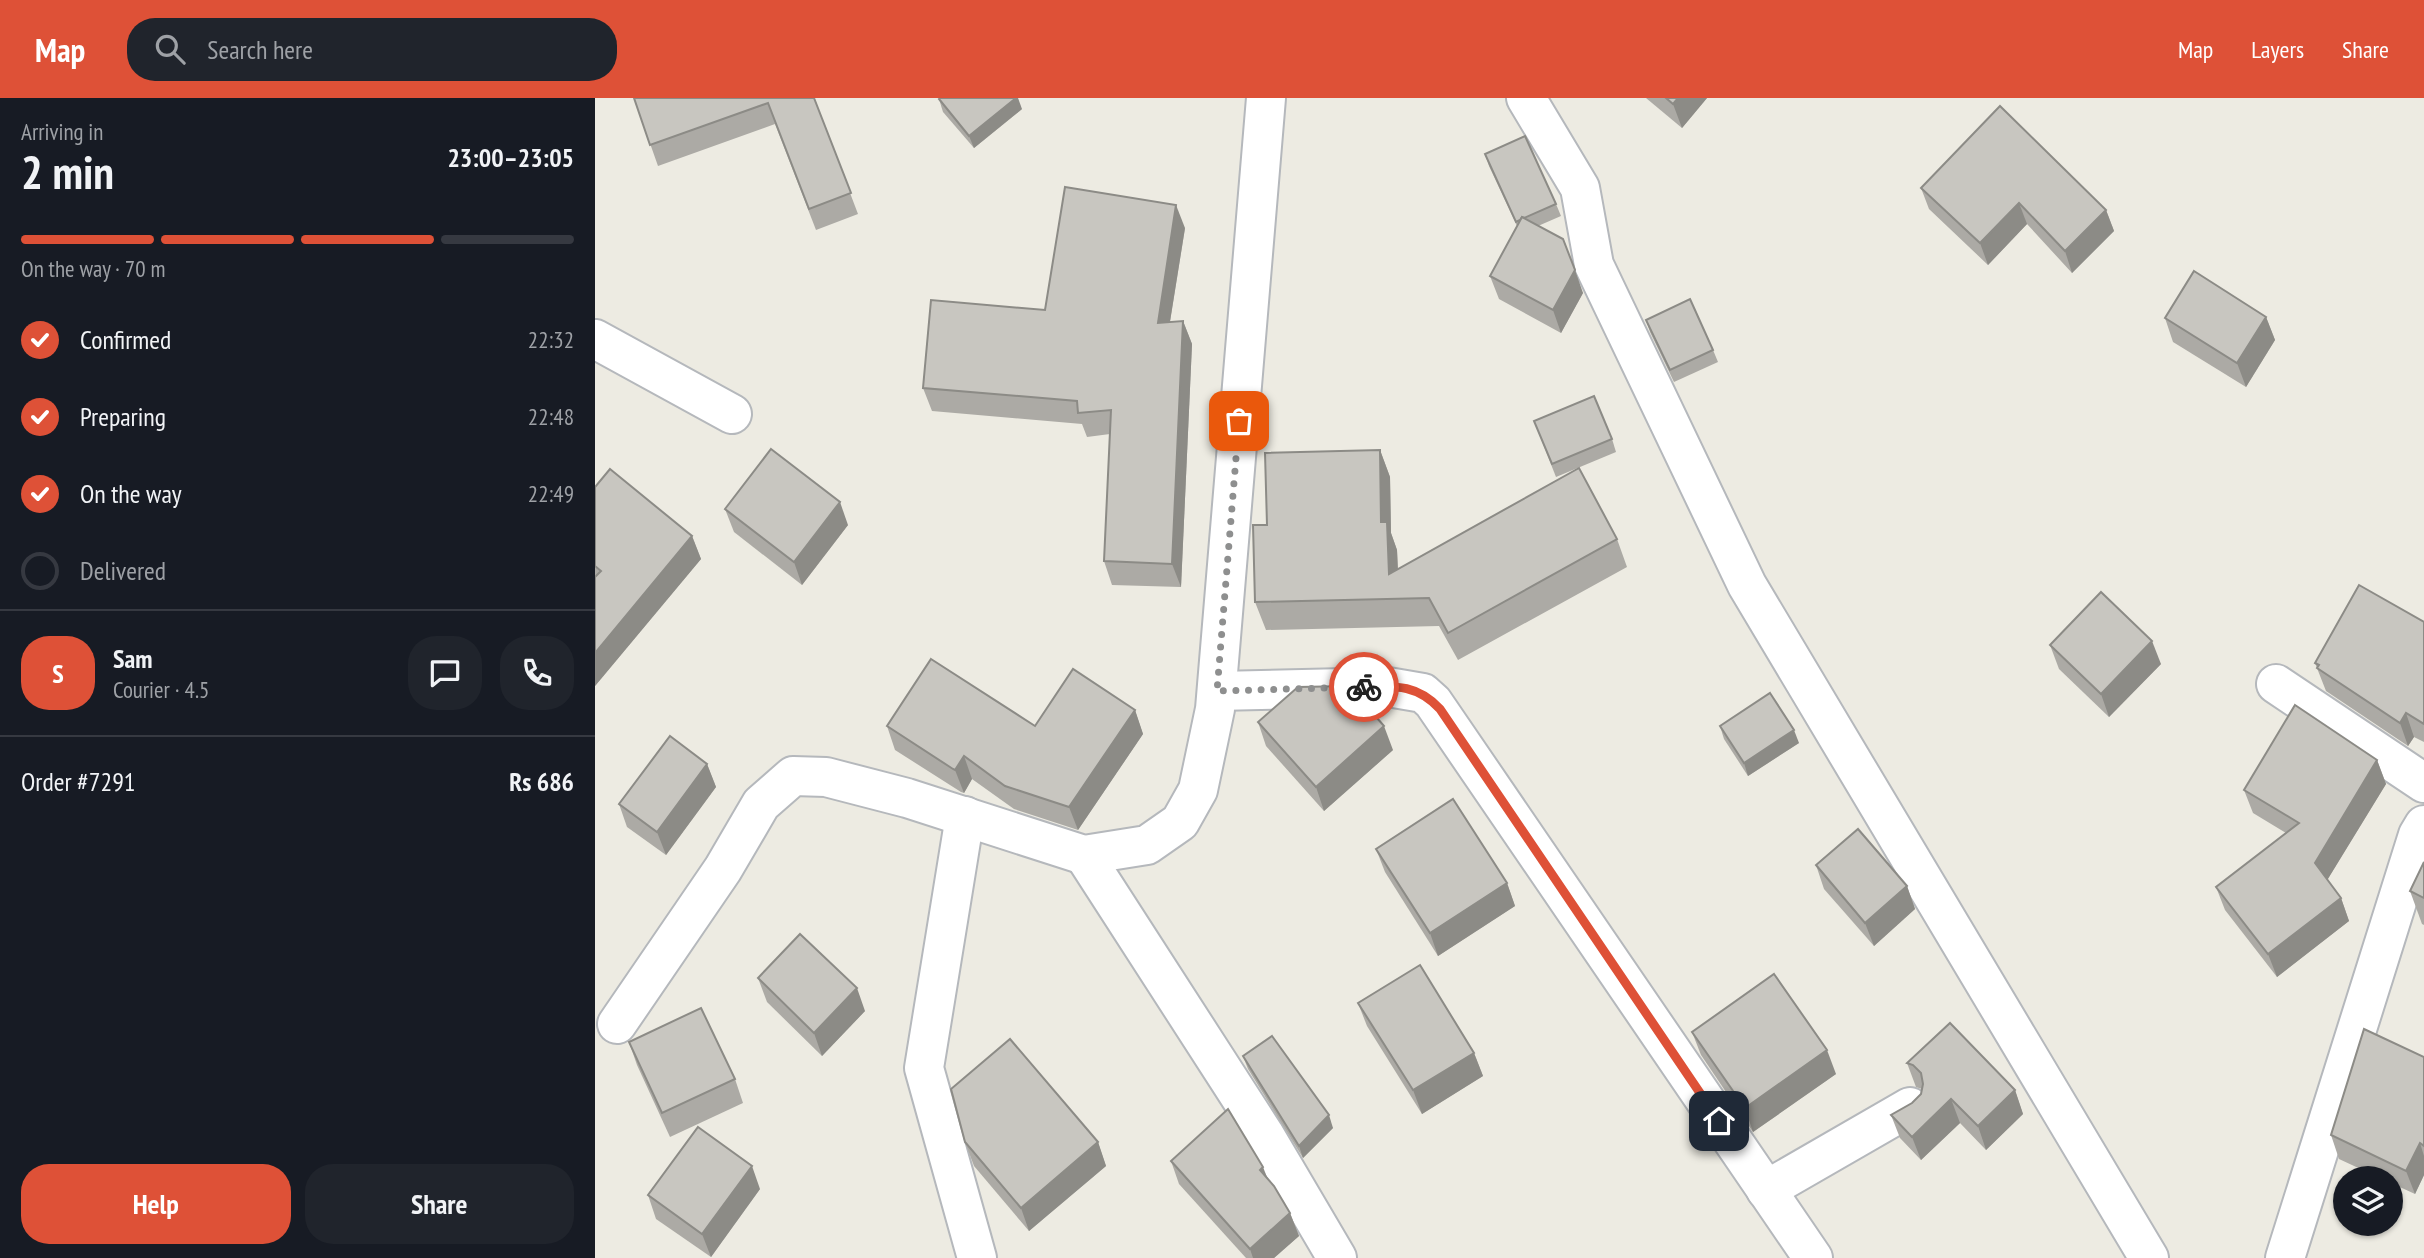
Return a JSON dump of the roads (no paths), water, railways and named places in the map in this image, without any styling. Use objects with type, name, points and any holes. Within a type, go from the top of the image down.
[{"type":"street","points":[[617,1024],[723,869],[761,804],[793,776],[826,777],[964,816],[1084,855],[1147,845],[1180,822],[1198,790],[1215,709],[1266,98]]},
{"type":"street","points":[[1526,98],[1580,188],[1594,265],[1747,585],[2149,1258]]},
{"type":"street","points":[[595,339],[731,414]]},
{"type":"street","points":[[2276,684],[2424,783]]},
{"type":"street","points":[[1217,691],[1388,687],[1423,693],[1433,702],[1813,1258]]},
{"type":"street","points":[[964,816],[923,1068],[977,1258]]},
{"type":"street","points":[[2285,1258],[2418,835],[2424,825]]},
{"type":"street","points":[[1084,855],[1264,1134],[1337,1258]]},
{"type":"street","points":[[1766,1190],[1910,1107]]}]
